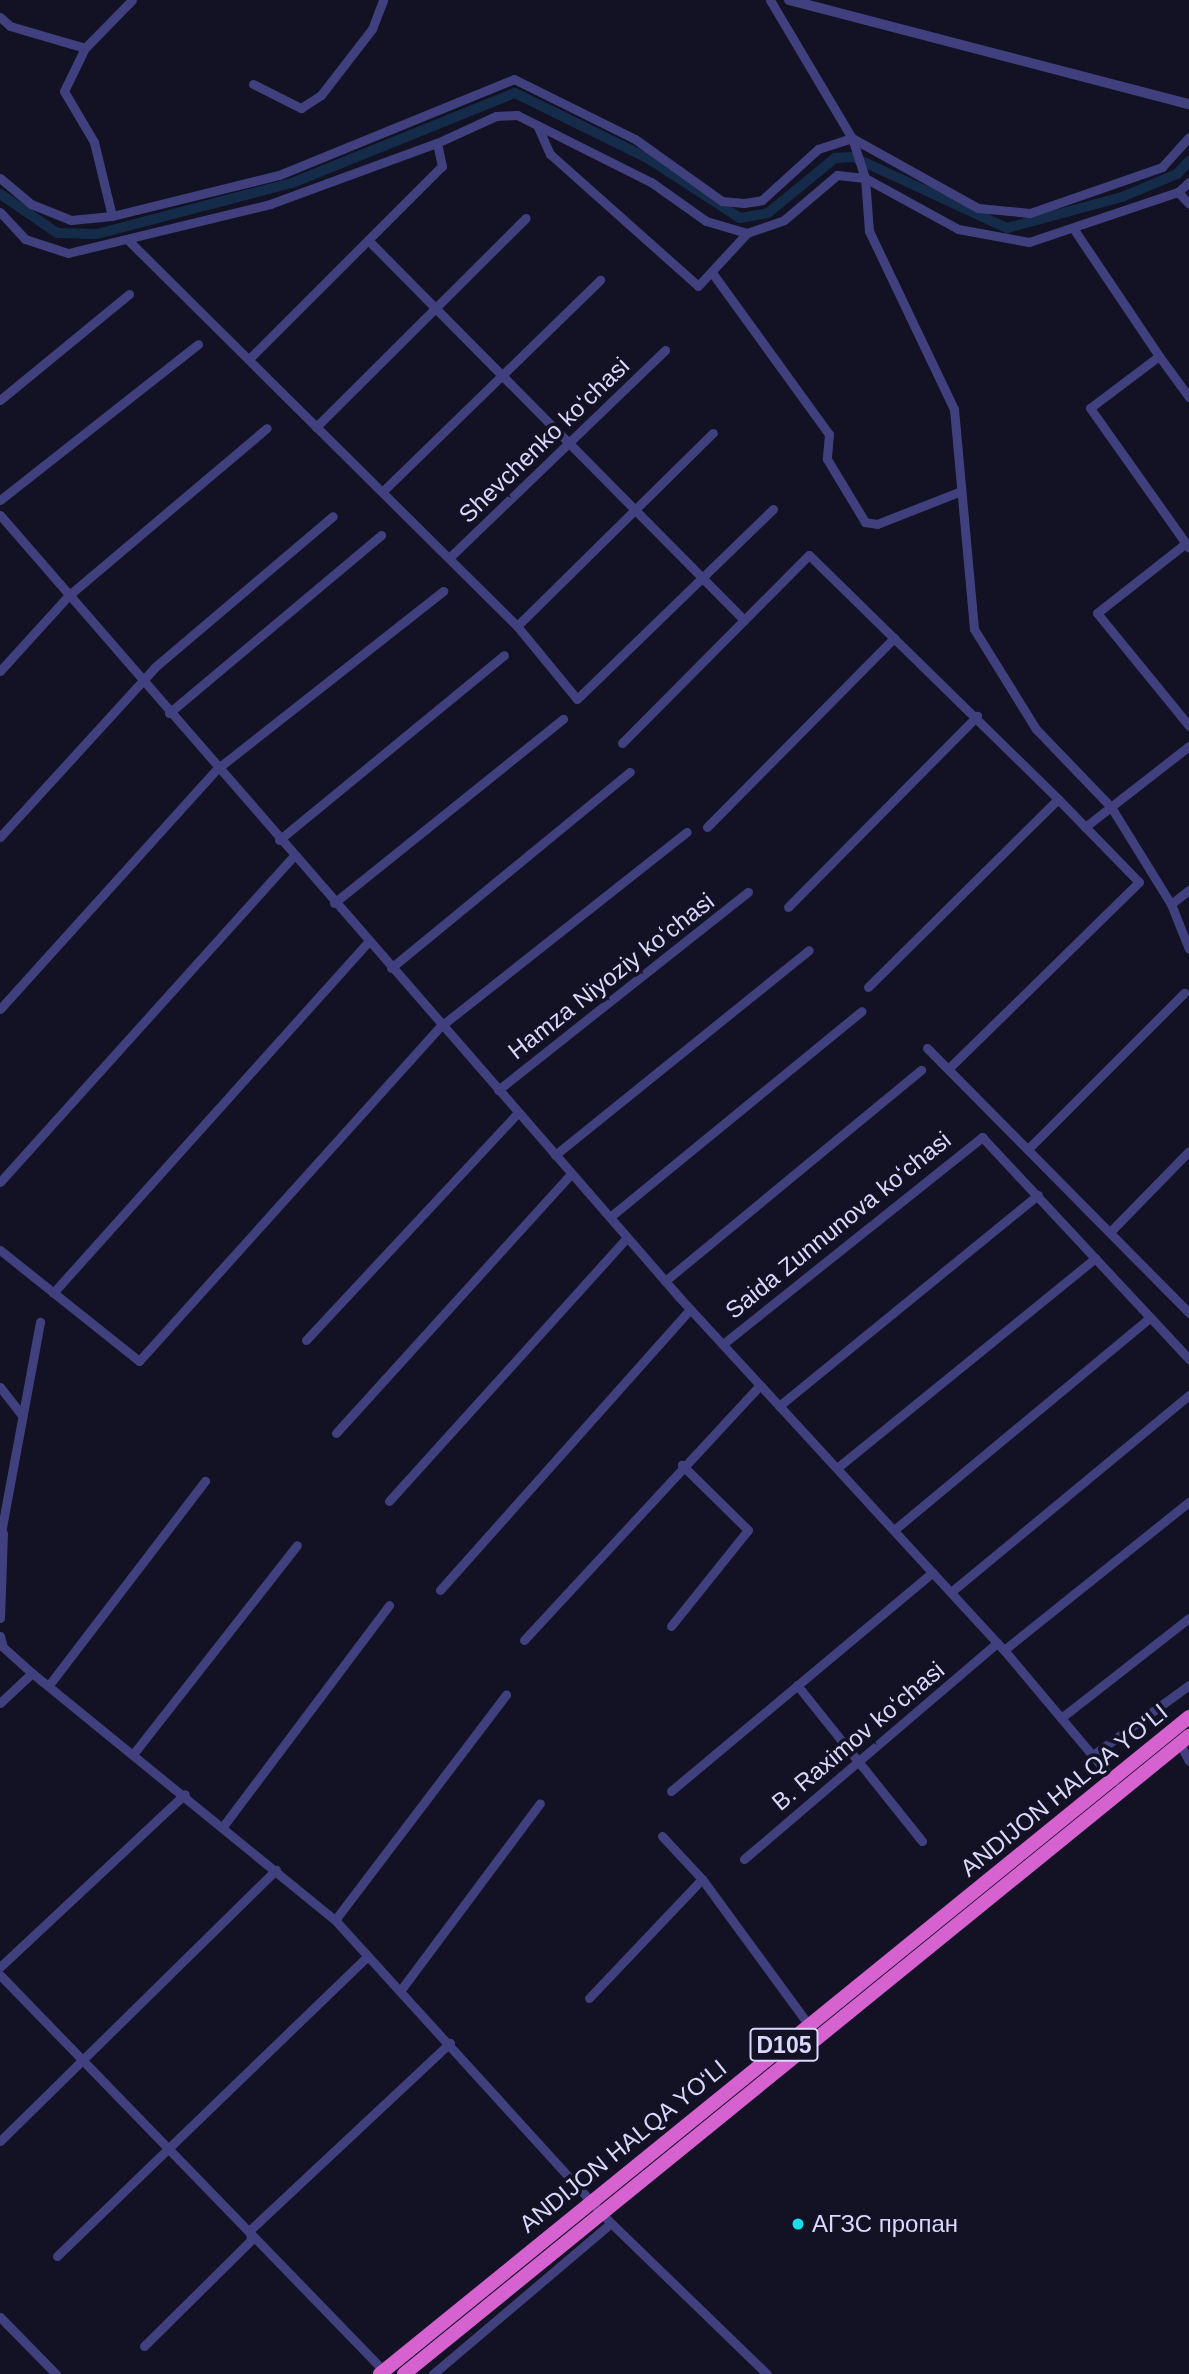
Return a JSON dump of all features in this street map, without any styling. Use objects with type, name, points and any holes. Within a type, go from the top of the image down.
[{"type":"highway","name":"ANDIJON HALQA YO‘LI","points":[[382,2372],[596,2205],[1118,1785],[1189,1717]]},
{"type":"highway","name":"ANDIJON HALQA YO‘LI","points":[[404,2374],[596,2205],[809,2025],[1118,1785],[1185,1740]]},
{"type":"street","points":[[111,216],[94,142],[64,91],[85,48],[132,0]]},
{"type":"street","points":[[253,84],[301,107],[321,95],[372,29],[383,0]]},
{"type":"street","points":[[770,0],[854,142],[865,178],[869,232],[954,409],[974,629],[1036,729],[1111,807],[1171,904],[1189,949]]},
{"type":"street","points":[[789,0],[1189,104]]},
{"type":"street","points":[[0,17],[10,26],[85,48]]},
{"type":"street","points":[[0,178],[31,204],[71,220],[111,216],[279,175],[514,79],[635,139],[722,201],[762,200],[818,149],[854,142],[978,208],[1016,213],[1162,167],[1189,137]]},
{"type":"street","points":[[0,212],[25,239],[68,253],[270,204],[437,143],[496,116],[517,115],[651,182],[706,220],[747,233]]},
{"type":"street","points":[[537,125],[550,154],[698,285],[713,274],[747,233],[784,220],[837,175],[865,178],[958,229],[998,241],[1029,243],[1075,231],[1178,192],[1189,182]]},
{"type":"street","points":[[249,359],[442,166],[437,143]]},
{"type":"street","points":[[1178,192],[1189,204]]},
{"type":"street","points":[[316,427],[526,218]]},
{"type":"street","points":[[1075,231],[1189,397]]},
{"type":"street","points":[[128,240],[517,626],[577,699],[773,509]]},
{"type":"street","points":[[368,240],[744,620]]},
{"type":"street","points":[[713,274],[829,434],[827,459],[865,522],[877,524],[961,491]]},
{"type":"street","points":[[383,491],[600,280]]},
{"type":"street","points":[[0,400],[129,294]]},
{"type":"street","points":[[0,500],[198,344]]},
{"type":"street","name":"Shevchenko koʻchasi","points":[[449,558],[665,350]]},
{"type":"street","points":[[1159,356],[1090,408],[1187,545],[1097,613],[1189,726]]},
{"type":"street","points":[[0,671],[68,596],[267,428]]},
{"type":"street","points":[[517,626],[713,433]]},
{"type":"street","points":[[0,515],[293,857],[627,1238],[1001,1647],[1118,1785]]},
{"type":"street","points":[[0,837],[142,682],[333,516]]},
{"type":"street","points":[[169,713],[381,535]]},
{"type":"street","points":[[622,743],[809,555],[977,716],[1139,882],[948,1069]]},
{"type":"street","points":[[0,1009],[217,769],[443,591]]},
{"type":"street","points":[[707,828],[894,638]]},
{"type":"street","points":[[279,840],[504,654]]},
{"type":"street","points":[[788,907],[977,716]]},
{"type":"street","points":[[334,903],[563,719]]},
{"type":"street","points":[[1085,827],[1189,746]]},
{"type":"street","points":[[391,968],[630,772]]},
{"type":"street","points":[[868,987],[1058,799]]},
{"type":"street","points":[[0,1250],[139,1361],[441,1026],[687,832]]},
{"type":"street","points":[[0,1182],[293,857]]},
{"type":"street","points":[[1171,904],[1189,890]]},
{"type":"street","name":"Hamza Niyoziy koʻchasi","points":[[498,1090],[748,892]]},
{"type":"street","points":[[53,1293],[368,942]]},
{"type":"street","points":[[555,1155],[809,950]]},
{"type":"street","points":[[1028,1149],[1184,993]]},
{"type":"street","points":[[610,1217],[862,1011]]},
{"type":"street","points":[[927,1048],[1188,1311]]},
{"type":"street","points":[[665,1281],[921,1070]]},
{"type":"street","points":[[306,1340],[518,1113]]},
{"type":"street","name":"Saida Zunnunova koʻchasi","points":[[723,1344],[969,1142],[987,1139],[1038,1195]]},
{"type":"street","points":[[1110,1232],[1189,1152]]},
{"type":"street","points":[[337,1433],[571,1174]]},
{"type":"street","points":[[779,1406],[1038,1195],[1189,1359]]},
{"type":"street","points":[[389,1501],[627,1238]]},
{"type":"street","points":[[836,1468],[1095,1258]]},
{"type":"street","points":[[440,1590],[690,1309]]},
{"type":"street","points":[[894,1531],[1149,1318]]},
{"type":"street","points":[[0,1618],[2,1535],[40,1321]]},
{"type":"street","points":[[524,1640],[682,1465],[760,1385]]},
{"type":"street","points":[[0,1387],[22,1415]]},
{"type":"street","points":[[951,1592],[1189,1395]]},
{"type":"street","points":[[671,1626],[748,1530],[682,1465]]},
{"type":"street","points":[[49,1685],[205,1481]]},
{"type":"street","name":"B. Raximov koʻchasi","points":[[744,1859],[858,1761],[1189,1502]]},
{"type":"street","points":[[134,1753],[297,1545]]},
{"type":"street","points":[[671,1791],[933,1572]]},
{"type":"street","points":[[224,1825],[389,1605]]},
{"type":"street","points":[[1061,1718],[1189,1618]]},
{"type":"street","points":[[0,1636],[32,1673],[224,1825],[335,1920],[365,1959],[450,2043],[611,2223],[767,2374]]},
{"type":"street","points":[[0,1703],[32,1673]]},
{"type":"street","points":[[797,1685],[922,1841]]},
{"type":"street","points":[[1093,1755],[1189,1685]]},
{"type":"street","points":[[335,1920],[506,1695]]},
{"type":"street","points":[[1185,1740],[1189,1761]]},
{"type":"street","points":[[0,1967],[185,1794]]},
{"type":"street","points":[[400,1991],[540,1803]]},
{"type":"street","points":[[662,1836],[702,1879],[809,2025]]},
{"type":"street","points":[[0,2141],[276,1870]]},
{"type":"street","points":[[589,1998],[702,1879]]},
{"type":"street","points":[[57,2256],[365,1959]]},
{"type":"street","points":[[0,1975],[251,2240],[382,2372]]},
{"type":"street","points":[[251,2240],[250,2230],[450,2043]]},
{"type":"street","points":[[433,2374],[611,2223]]},
{"type":"street","points":[[144,2346],[251,2240]]},
{"type":"street","points":[[0,2318],[55,2374]]},
{"type":"waterway","points":[[0,194],[57,233],[97,234],[292,183],[515,93],[649,159],[740,218],[768,213],[835,158],[853,157],[1007,228],[1122,197],[1177,174],[1189,161]]},
{"type":"place","name":"АГЗС пропан","points":[[798,2224]]}]
